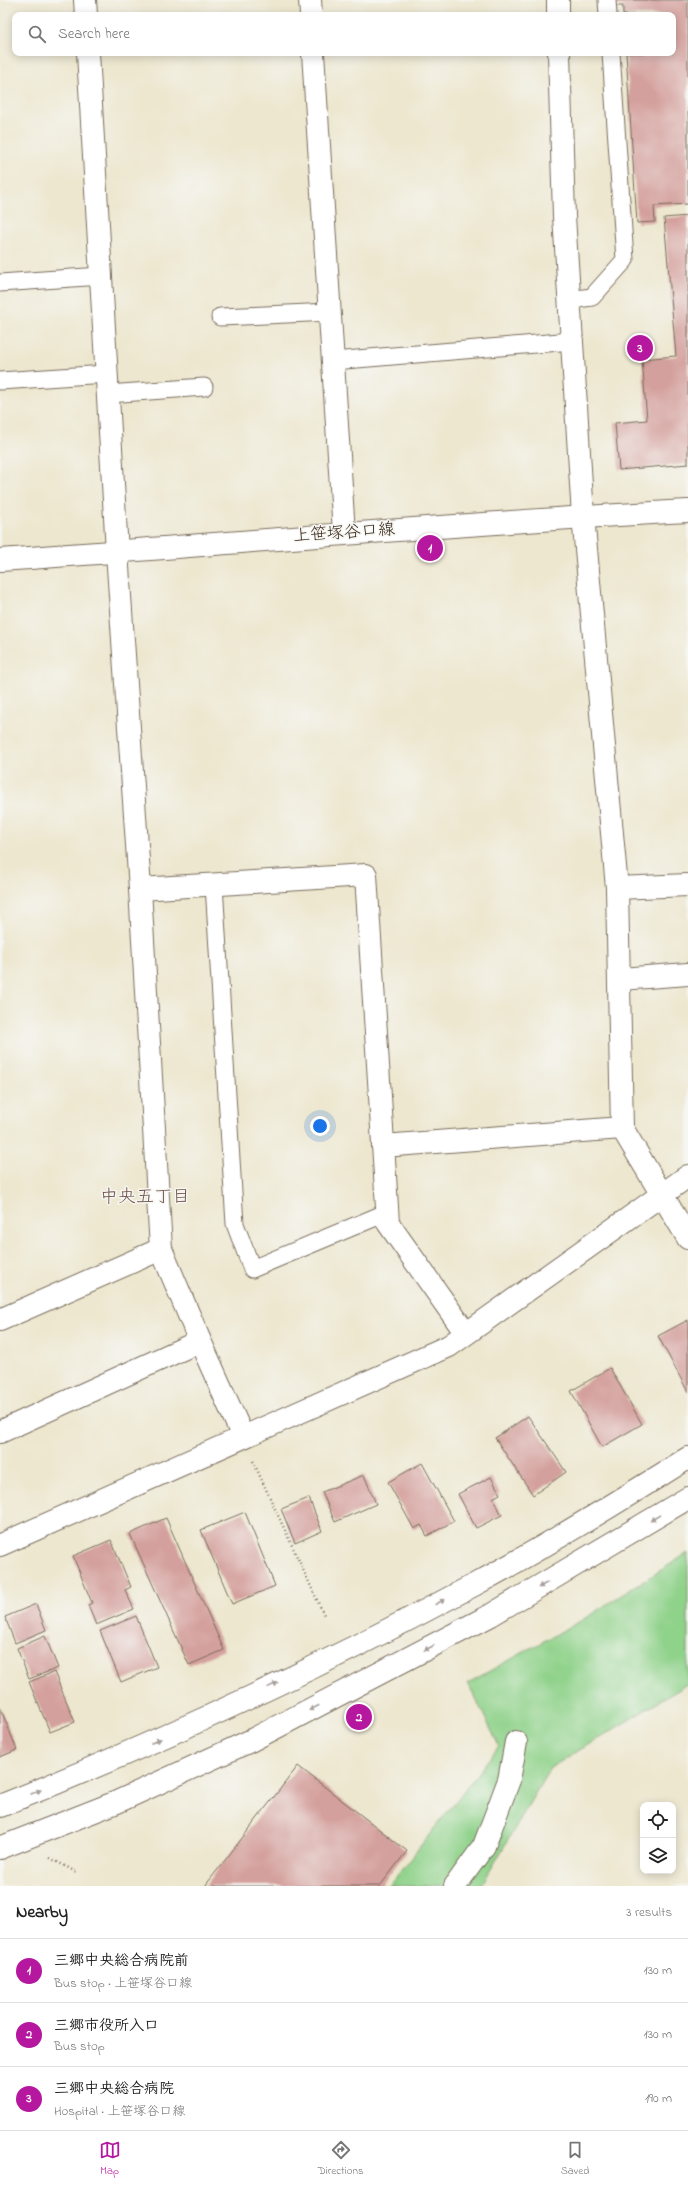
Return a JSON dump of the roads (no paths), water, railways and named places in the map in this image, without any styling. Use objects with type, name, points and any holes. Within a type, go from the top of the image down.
[{"type":"street","points":[[85,0],[86,12]]},
{"type":"street","points":[[310,0],[311,12]]},
{"type":"street","points":[[558,0],[558,12]]},
{"type":"street","points":[[88,56],[117,552],[140,890],[161,1249],[243,1437]]},
{"type":"street","points":[[313,56],[344,533]]},
{"type":"street","points":[[559,56],[564,216],[583,516],[617,888],[622,1128],[661,1196],[688,1238]]},
{"type":"street","name":"上笹塚谷口線","points":[[0,560],[344,533],[583,516],[688,511]]},
{"type":"street","points":[[140,890],[366,875],[388,1223],[465,1332]]},
{"type":"street","points":[[617,888],[688,885]]},
{"type":"street","points":[[620,979],[688,974]]},
{"type":"street","points":[[383,1146],[622,1128]]},
{"type":"street","points":[[0,1545],[448,1346],[465,1332],[688,1176]]},
{"type":"street","points":[[0,1320],[161,1249]]},
{"type":"street","points":[[0,1432],[200,1341]]},
{"type":"street","points":[[0,1806],[102,1765],[227,1708],[461,1592],[588,1520],[688,1458]]},
{"type":"street","points":[[0,1848],[117,1802],[250,1741],[491,1615],[688,1498]]},
{"type":"street","points":[[455,1886],[484,1846],[509,1780],[516,1742]]},
{"type":"lane","points":[[607,0],[608,12]]},
{"type":"lane","points":[[569,300],[592,297],[625,260],[611,56]]},
{"type":"lane","points":[[0,283],[101,276]]},
{"type":"lane","points":[[220,317],[330,312]]},
{"type":"lane","points":[[333,361],[572,342]]},
{"type":"lane","points":[[0,381],[204,386]]},
{"type":"lane","points":[[214,885],[235,1224],[252,1269],[388,1212]]},
{"type":"place","name":"三郷中央総合病院","points":[[640,348]]},
{"type":"place","name":"三郷中央総合病院前","points":[[430,548]]},
{"type":"place","name":"三郷市役所入口","points":[[359,1717]]},
{"type":"district","name":"中央五丁目","points":[[145,1198]]}]
